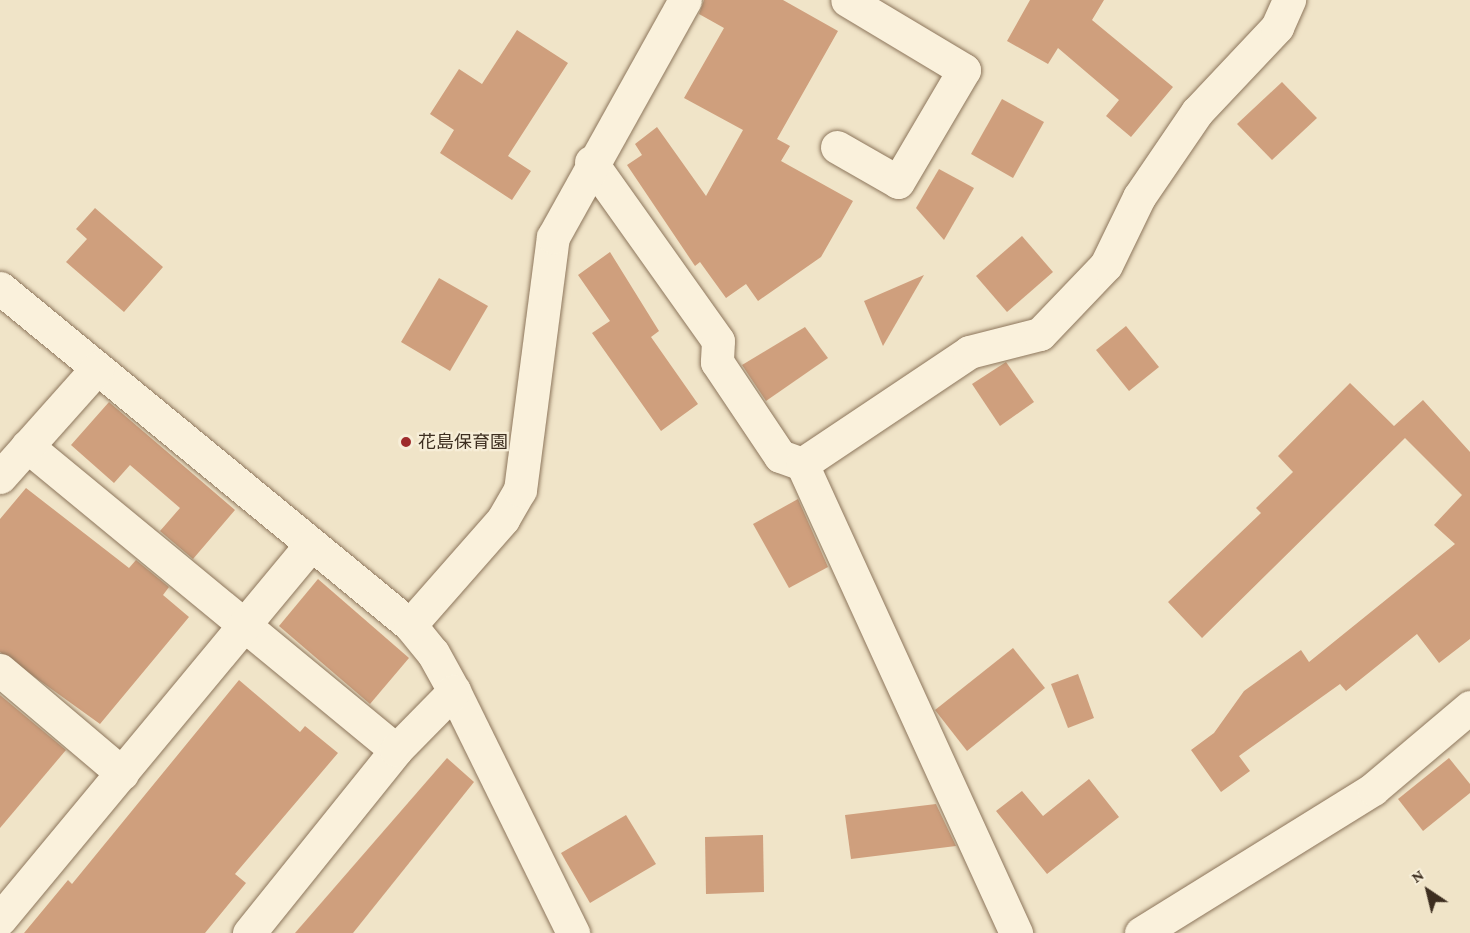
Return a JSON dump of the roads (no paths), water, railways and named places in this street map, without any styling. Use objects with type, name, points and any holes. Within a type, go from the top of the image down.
[{"type":"street","points":[[410,625],[503,519],[520,490],[553,237],[591,162],[685,0]]},
{"type":"street","points":[[837,147],[898,182],[964,70],[847,0]]},
{"type":"street","points":[[802,464],[969,352],[1040,334],[1106,265],[1139,197],[1197,112],[1276,27],[1289,0]]},
{"type":"street","points":[[591,162],[718,341],[717,362],[780,456],[802,464],[1016,933]]},
{"type":"street","points":[[0,288],[310,546],[410,625],[433,653],[454,691],[573,933]]},
{"type":"street","points":[[0,477],[97,369]]},
{"type":"street","points":[[27,446],[396,750]]},
{"type":"street","points":[[0,919],[310,546]]},
{"type":"street","points":[[0,669],[122,773]]},
{"type":"street","points":[[249,933],[396,750],[454,691]]},
{"type":"street","points":[[1141,933],[1373,789],[1470,707]]},
{"type":"place","name":"花島保育園","points":[[406,442]]}]
